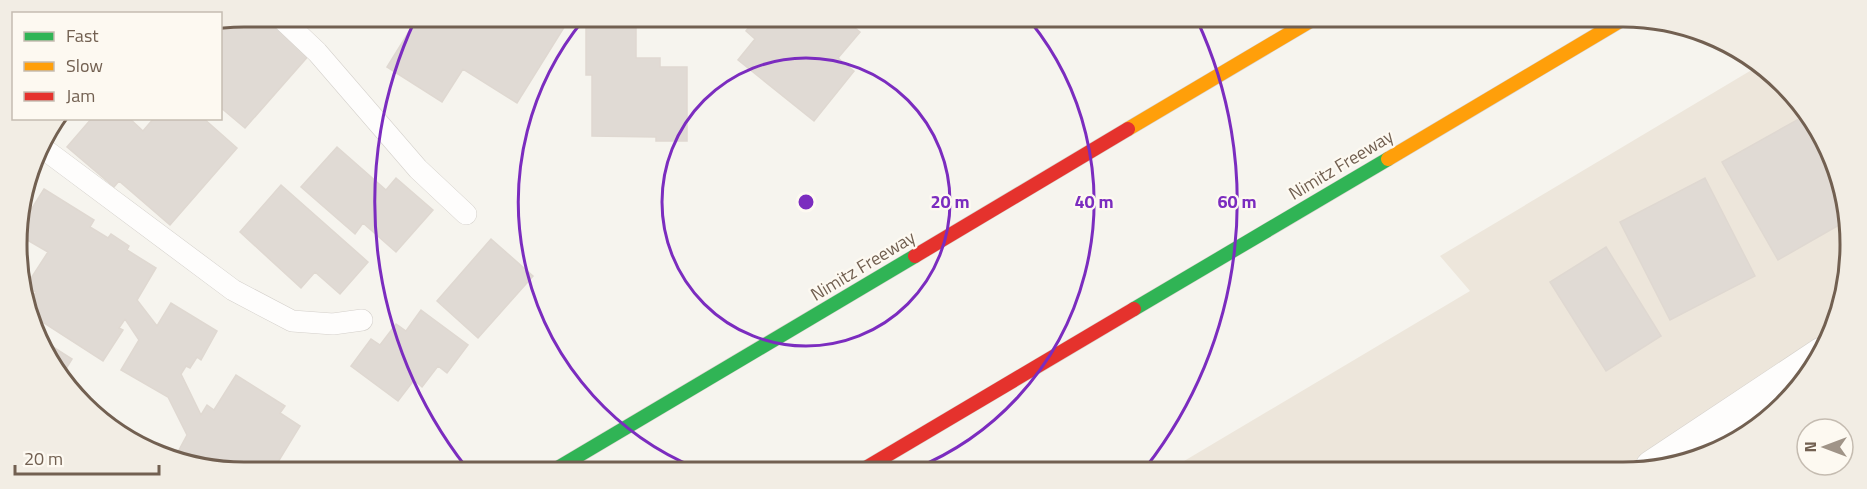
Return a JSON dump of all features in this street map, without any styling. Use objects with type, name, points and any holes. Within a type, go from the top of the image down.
[{"type":"highway","name":"Nimitz Freeway","points":[[568,462],[1300,27]]},
{"type":"highway","name":"Nimitz Freeway","points":[[876,462],[1610,27]]},
{"type":"street","points":[[1666,458],[1801,368]]},
{"type":"lane","points":[[291,27],[317,52],[418,169],[466,214]]},
{"type":"lane","points":[[48,152],[233,290],[292,321],[333,324],[362,320]]},
{"type":"shaded area","points":[[1752,70],[1786,101],[1818,148],[1833,188],[1840,230],[1840,259],[1833,301],[1818,341],[1795,377],[1755,417],[1719,440],[1679,455],[1637,462],[1182,462],[1470,291],[1440,256]]},
{"type":"building","points":[[279,27],[310,54],[245,128],[222,109],[222,28]]},
{"type":"building","points":[[412,27],[564,27],[517,103],[463,69],[442,102],[387,67]]},
{"type":"building","points":[[586,27],[636,27],[636,58],[660,58],[660,67],[687,67],[687,141],[656,141],[656,137],[592,136],[592,75],[586,75]]},
{"type":"building","points":[[749,27],[854,27],[860,32],[838,58],[854,71],[814,121],[738,60],[755,39],[746,31]]},
{"type":"building","points":[[1799,119],[1818,148],[1823,161],[1833,188],[1839,225],[1778,260],[1722,162]]},
{"type":"building","points":[[90,120],[131,120],[143,131],[152,120],[205,120],[237,148],[170,225],[119,181],[114,187],[67,147]]},
{"type":"building","points":[[337,147],[386,190],[396,178],[433,210],[396,252],[363,223],[355,234],[301,187]]},
{"type":"building","points":[[1705,178],[1755,276],[1670,320],[1620,222]]},
{"type":"building","points":[[281,185],[368,262],[340,294],[315,272],[301,288],[240,232]]},
{"type":"building","points":[[44,189],[94,220],[90,227],[108,238],[111,234],[129,246],[127,250],[156,268],[137,300],[157,326],[171,303],[217,331],[201,360],[197,357],[190,368],[186,366],[181,374],[201,415],[207,405],[214,410],[236,375],[285,406],[280,413],[300,426],[278,462],[230,462],[188,455],[179,450],[187,435],[168,397],[121,370],[139,340],[125,319],[119,328],[123,330],[103,361],[42,322],[33,297],[36,292],[31,289],[30,280],[48,252],[27,240],[30,212]]},
{"type":"building","points":[[491,239],[533,276],[478,338],[437,301]]},
{"type":"building","points":[[1606,247],[1661,336],[1606,371],[1550,282]]},
{"type":"building","points":[[421,310],[468,345],[447,373],[438,366],[422,387],[414,380],[398,401],[351,366],[371,339],[380,345],[396,324],[406,331]]},
{"type":"building","points":[[52,346],[72,359],[66,368]]},
{"type":"traffic: fast","points":[[1134,309],[1388,159]]},
{"type":"traffic: fast","points":[[568,462],[915,256]]},
{"type":"traffic: slow","points":[[1128,129],[1300,27]]},
{"type":"traffic: slow","points":[[1388,159],[1610,27]]},
{"type":"traffic: jam","points":[[915,256],[1128,129]]},
{"type":"traffic: jam","points":[[876,462],[1134,309]]}]
